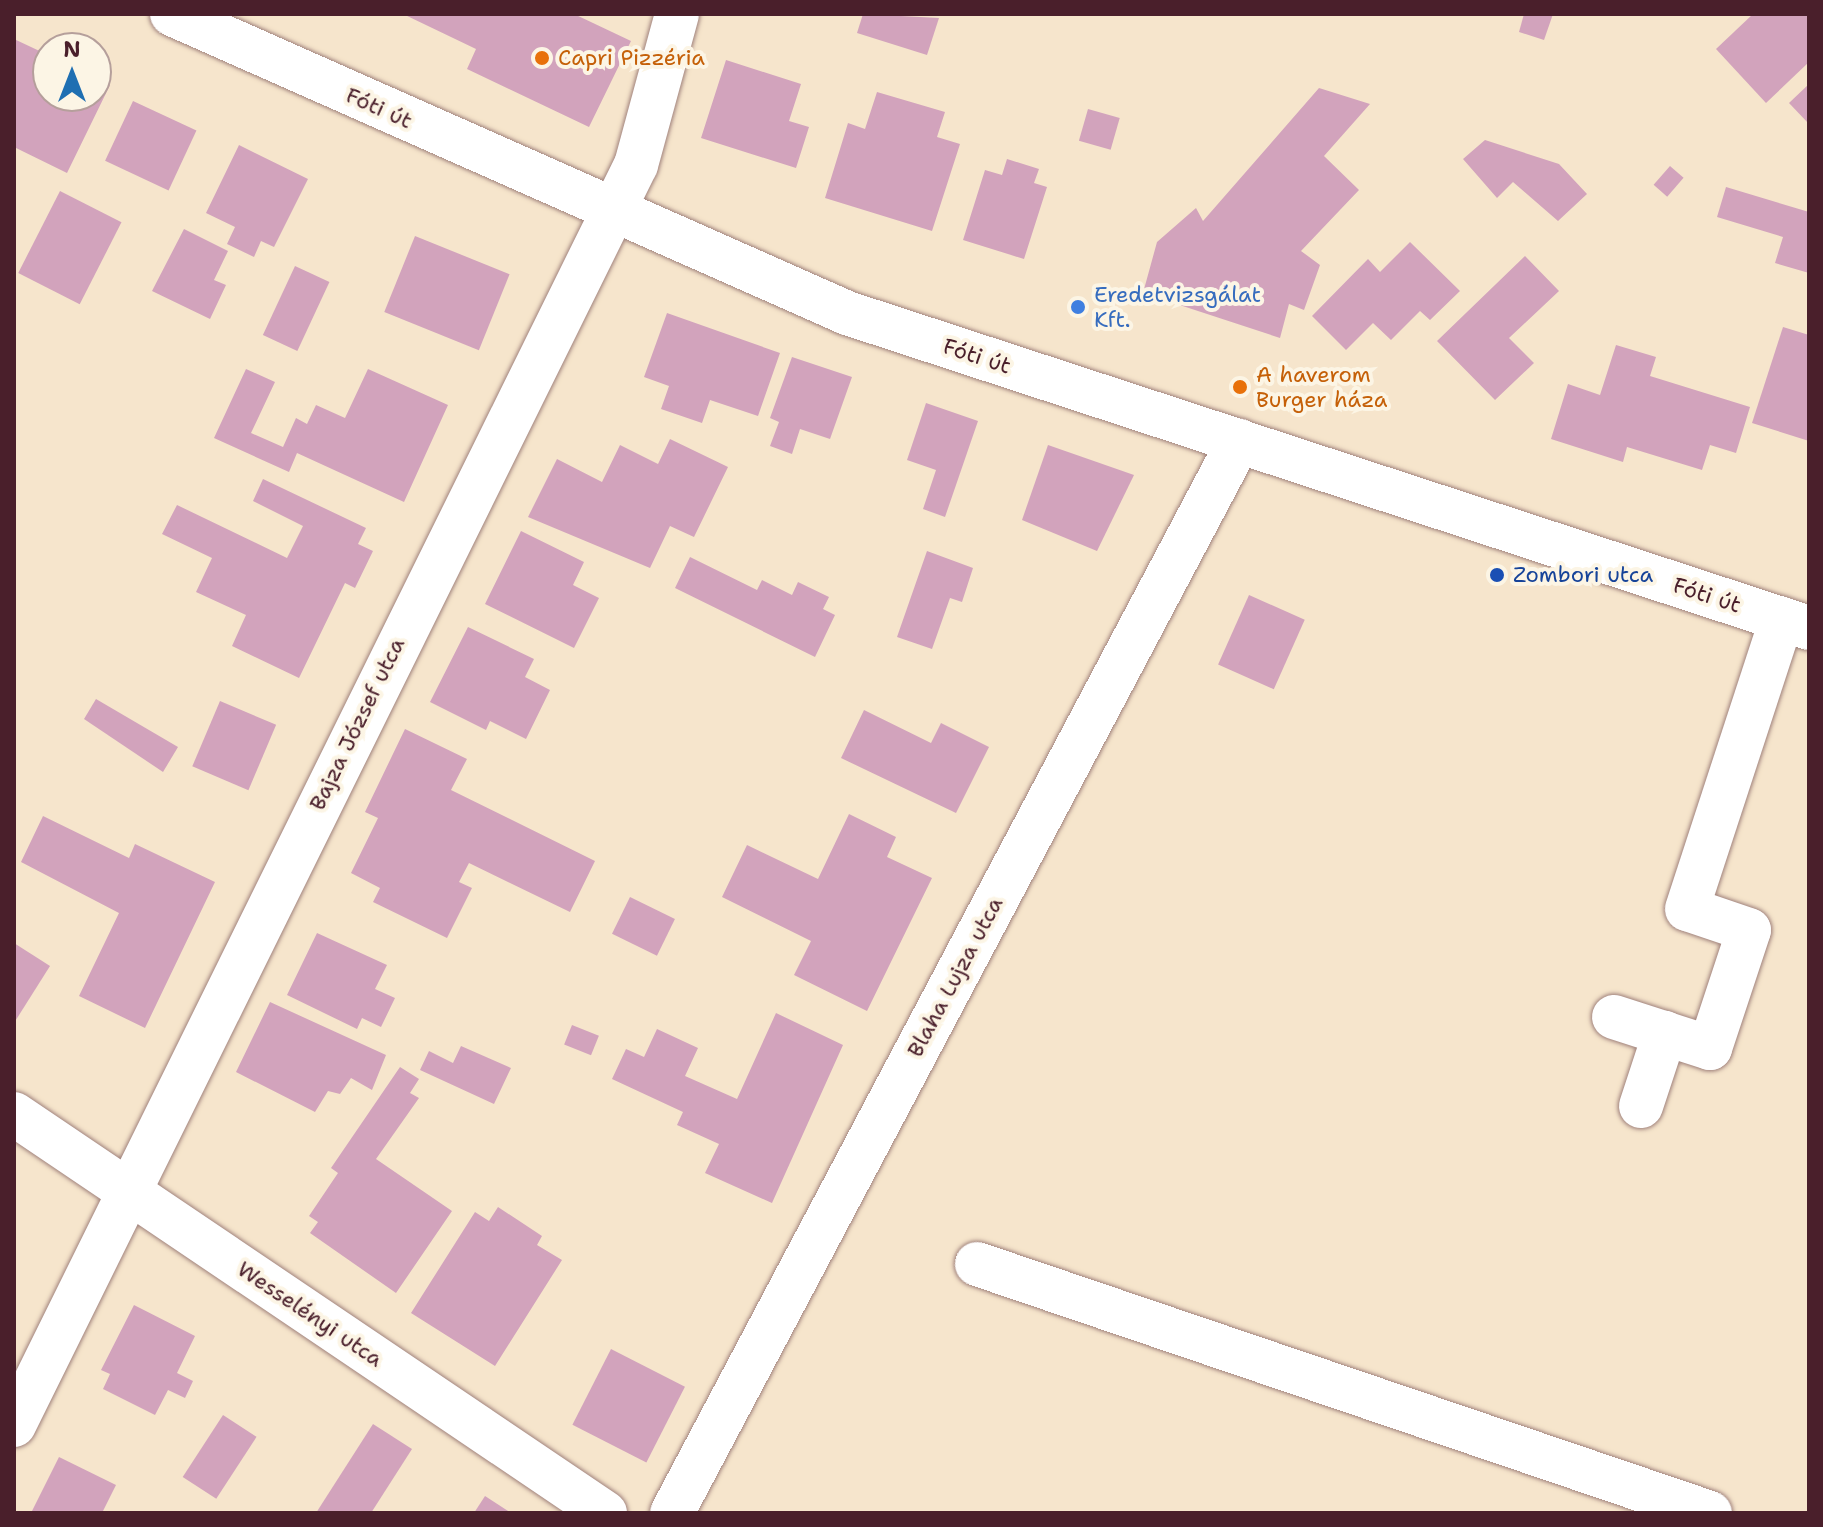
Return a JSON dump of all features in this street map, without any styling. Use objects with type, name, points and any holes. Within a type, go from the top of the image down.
[{"type":"street","name":"Fóti út","points":[[172,14],[608,211],[847,313],[1796,624]]},
{"type":"street","name":"Bajza József utca","points":[[14,1425],[642,147],[668,17]]},
{"type":"street","name":"Blaha Lujza utca","points":[[672,1513],[1239,441]]},
{"type":"street","points":[[1614,1017],[1710,1048],[1749,930],[1687,909],[1796,624]]},
{"type":"street","points":[[1641,1106],[1665,1033]]},
{"type":"street","name":"Wesselényi utca","points":[[14,1114],[605,1513]]},
{"type":"street","points":[[977,1264],[1710,1513]]},
{"type":"building","points":[[403,14],[574,14],[631,41],[589,127],[467,69],[476,49]]},
{"type":"building","points":[[863,14],[939,18],[927,55],[857,33]]},
{"type":"building","points":[[1524,14],[1553,14],[1544,40],[1519,32]]},
{"type":"building","points":[[1753,14],[1809,16],[1809,62],[1766,103],[1716,49]]},
{"type":"building","points":[[14,39],[32,47],[32,112],[97,112],[67,173],[14,147]]},
{"type":"building","points":[[726,60],[801,84],[789,121],[809,127],[796,168],[701,138]]},
{"type":"building","points":[[1809,84],[1809,124],[1789,103]]},
{"type":"building","points":[[1319,88],[1370,104],[1324,156],[1359,190],[1301,251],[1320,265],[1304,310],[1289,304],[1280,338],[1143,293],[1157,242],[1196,208],[1203,221]]},
{"type":"building","points":[[877,92],[945,112],[937,137],[960,144],[932,231],[825,198],[848,123],[865,129]]},
{"type":"building","points":[[133,101],[196,131],[169,190],[105,161]]},
{"type":"building","points":[[1088,109],[1120,118],[1111,150],[1079,141]]},
{"type":"building","points":[[1485,140],[1559,164],[1587,194],[1558,221],[1513,182],[1497,198],[1463,159]]},
{"type":"building","points":[[239,145],[308,179],[274,247],[261,241],[254,257],[227,244],[235,227],[206,213]]},
{"type":"building","points":[[1007,159],[1039,169],[1034,183],[1047,187],[1024,259],[963,240],[985,170],[1002,175]]},
{"type":"building","points":[[1670,166],[1684,178],[1667,197],[1654,185]]},
{"type":"building","points":[[1726,187],[1809,212],[1809,273],[1775,263],[1783,237],[1717,217]]},
{"type":"building","points":[[60,191],[121,222],[80,304],[18,273]]},
{"type":"building","points":[[184,229],[228,251],[214,280],[226,285],[210,319],[152,291]]},
{"type":"building","points":[[415,236],[510,274],[479,350],[384,312]]},
{"type":"building","points":[[1410,242],[1460,291],[1430,320],[1420,311],[1391,340],[1373,323],[1346,350],[1312,316],[1368,259],[1380,272]]},
{"type":"building","points":[[1525,256],[1559,291],[1509,338],[1534,363],[1495,400],[1437,341]]},
{"type":"building","points":[[295,266],[329,282],[297,351],[263,335]]},
{"type":"building","points":[[667,313],[780,353],[758,416],[710,400],[702,423],[661,409],[669,386],[644,377]]},
{"type":"building","points":[[1783,327],[1809,335],[1809,441],[1752,423]]},
{"type":"building","points":[[1616,345],[1656,357],[1650,376],[1750,407],[1736,453],[1710,445],[1702,470],[1627,447],[1623,462],[1551,439],[1568,384],[1600,395]]},
{"type":"building","points":[[792,357],[852,377],[830,439],[800,429],[792,454],[770,446],[779,422],[770,418]]},
{"type":"building","points":[[246,369],[275,382],[251,433],[283,447],[296,418],[307,424],[316,405],[345,418],[368,369],[448,405],[404,502],[297,453],[289,472],[214,438]]},
{"type":"building","points":[[926,403],[978,421],[945,517],[923,509],[936,470],[907,460]]},
{"type":"building","points":[[670,439],[728,467],[694,537],[670,526],[650,568],[528,517],[557,459],[602,482],[620,445],[658,464]]},
{"type":"building","points":[[1048,445],[1134,475],[1097,551],[1022,520]]},
{"type":"building","points":[[263,479],[366,528],[358,544],[373,551],[355,588],[345,583],[299,678],[232,646],[246,615],[196,592],[212,558],[162,534],[177,505],[287,558],[303,526],[253,501]]},
{"type":"building","points":[[521,531],[584,562],[573,585],[599,598],[574,648],[485,604]]},
{"type":"building","points":[[927,551],[973,568],[962,602],[950,598],[932,649],[897,637]]},
{"type":"building","points":[[690,557],[757,590],[762,580],[792,595],[798,582],[829,597],[823,609],[835,615],[815,657],[675,588]]},
{"type":"building","points":[[1249,595],[1305,620],[1274,689],[1218,664]]},
{"type":"building","points":[[468,627],[534,659],[525,677],[550,690],[526,739],[490,721],[486,730],[430,702]]},
{"type":"building","points":[[96,699],[178,747],[163,772],[84,719]]},
{"type":"building","points":[[220,701],[276,725],[248,790],[192,766]]},
{"type":"building","points":[[864,710],[931,743],[941,723],[989,747],[956,813],[841,758]]},
{"type":"building","points":[[405,729],[467,759],[451,790],[595,861],[570,912],[469,863],[459,882],[472,888],[447,938],[373,902],[380,888],[351,873],[378,818],[365,812]]},
{"type":"building","points":[[849,814],[896,837],[887,857],[932,878],[867,1011],[794,975],[811,941],[722,897],[747,845],[818,879]]},
{"type":"building","points":[[43,816],[129,858],[135,844],[215,882],[145,1028],[79,996],[119,913],[21,862]]},
{"type":"building","points":[[630,897],[675,919],[657,956],[612,934]]},
{"type":"building","points":[[317,933],[387,965],[375,989],[395,998],[381,1027],[362,1018],[357,1029],[287,995]]},
{"type":"building","points":[[14,943],[50,966],[14,1023]]},
{"type":"building","points":[[270,1002],[386,1055],[372,1090],[351,1078],[340,1094],[328,1091],[315,1112],[236,1072]]},
{"type":"building","points":[[776,1013],[843,1045],[772,1203],[705,1173],[719,1144],[677,1125],[683,1112],[612,1079],[626,1049],[644,1057],[657,1029],[698,1048],[685,1076],[737,1099]]},
{"type":"building","points":[[572,1025],[599,1036],[591,1055],[564,1044]]},
{"type":"building","points":[[461,1046],[511,1068],[494,1104],[420,1070],[429,1051],[453,1063]]},
{"type":"building","points":[[400,1067],[419,1079],[410,1093],[419,1098],[376,1159],[452,1211],[396,1293],[310,1233],[318,1222],[309,1216],[338,1173],[331,1168]]},
{"type":"building","points":[[498,1207],[542,1236],[537,1245],[562,1260],[495,1366],[411,1313],[475,1212],[489,1221]]},
{"type":"building","points":[[134,1305],[195,1336],[177,1373],[193,1381],[185,1398],[168,1390],[155,1415],[103,1389],[110,1374],[101,1370]]},
{"type":"building","points":[[611,1349],[685,1387],[646,1462],[572,1425]]},
{"type":"building","points":[[223,1415],[257,1437],[216,1499],[183,1477]]},
{"type":"building","points":[[373,1424],[412,1449],[371,1513],[316,1513]]},
{"type":"building","points":[[59,1457],[116,1485],[102,1513],[31,1513]]},
{"type":"building","points":[[485,1496],[511,1513],[474,1513]]},
{"type":"place","name":"Capri Pizzéria","points":[[542,58]]},
{"type":"place","name":"Eredetvizsgálat Kft.","points":[[1078,307]]},
{"type":"place","name":"A haverom Burger háza","points":[[1240,387]]},
{"type":"place","name":"Zombori utca","points":[[1497,575]]}]
